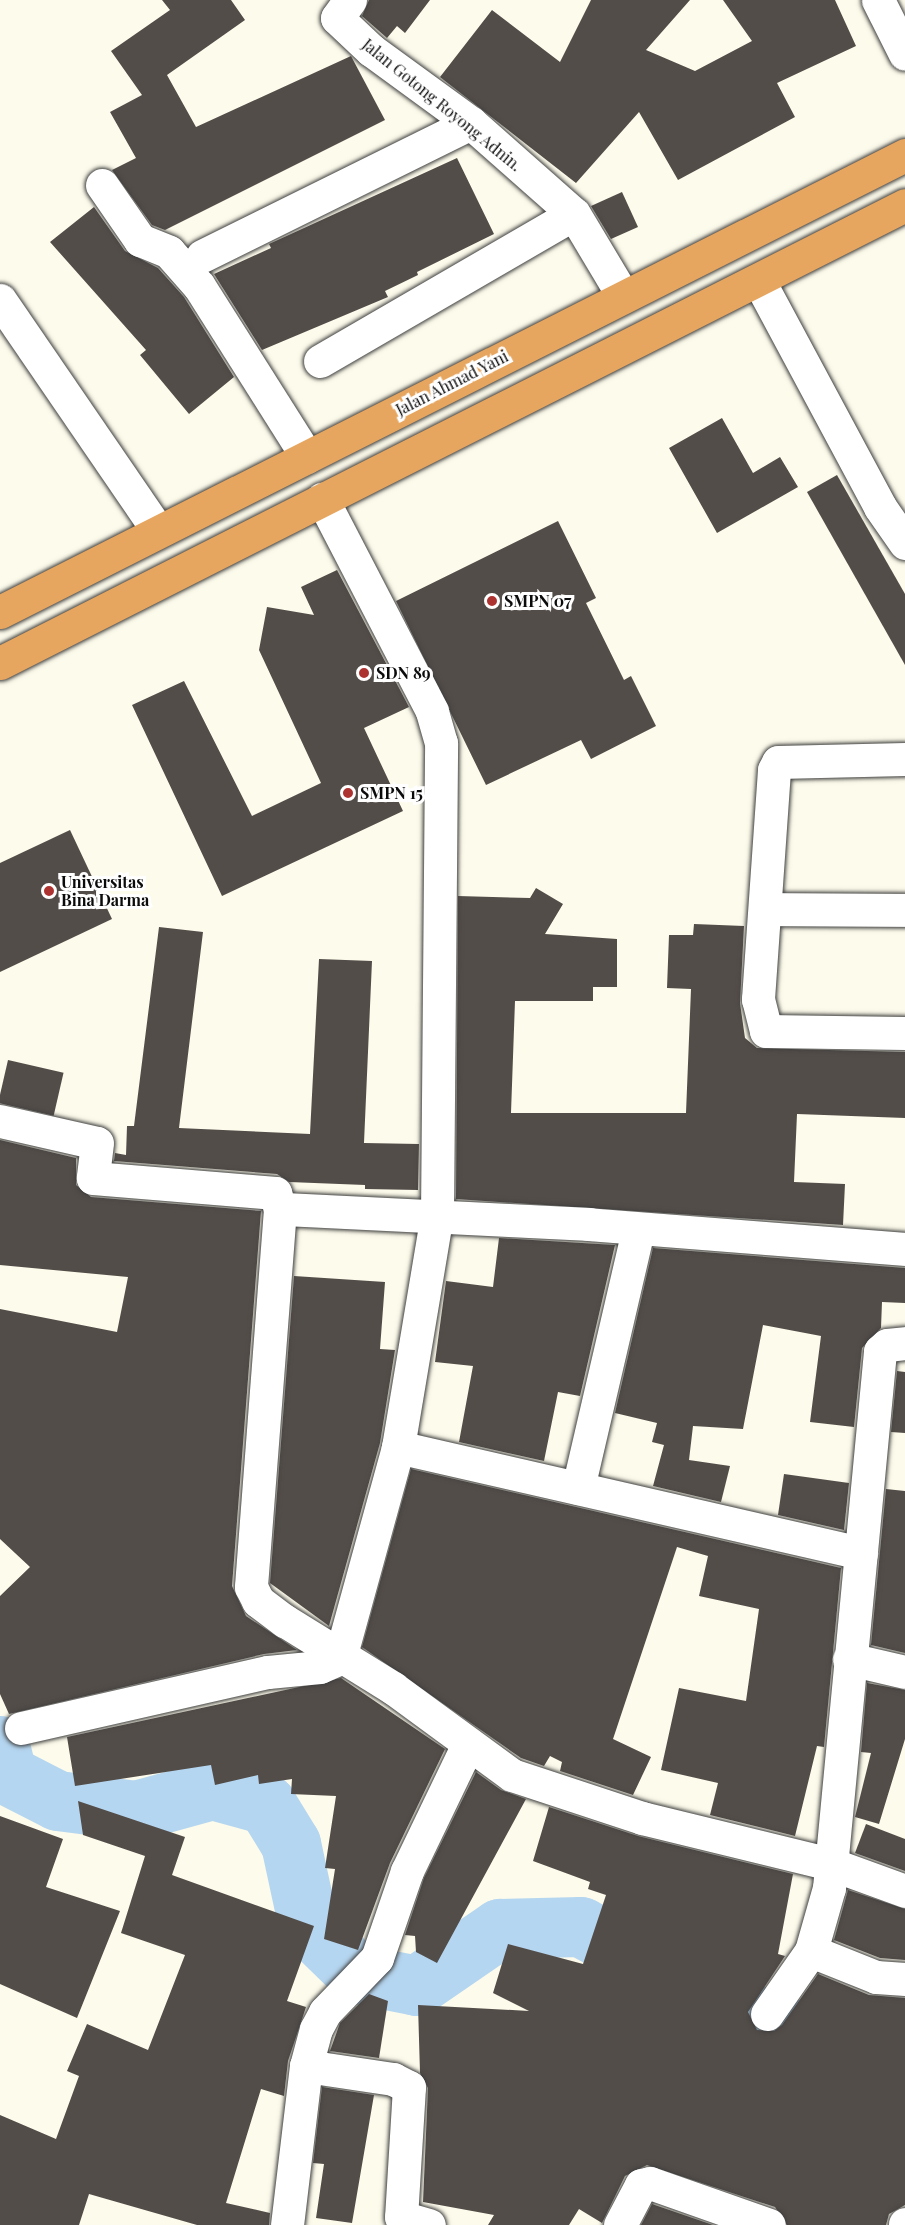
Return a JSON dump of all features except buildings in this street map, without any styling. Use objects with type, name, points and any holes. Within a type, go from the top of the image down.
[{"type":"highway","name":"Jalan Ahmad Yani","points":[[0,612],[905,155]]},
{"type":"highway","points":[[0,663],[905,206]]},
{"type":"street","name":"Jalan Gotong Royong Adnin.","points":[[350,0],[337,18],[371,50],[471,123],[574,214],[623,296]]},
{"type":"street","points":[[878,0],[905,54]]},
{"type":"street","points":[[201,256],[471,123]]},
{"type":"street","points":[[102,185],[140,240],[169,252],[199,286],[307,457]]},
{"type":"street","points":[[320,361],[574,214]]},
{"type":"street","points":[[759,281],[880,507],[905,543]]},
{"type":"street","points":[[0,300],[158,531]]},
{"type":"street","points":[[322,499],[432,711],[441,743],[437,1215],[398,1447],[340,1658]]},
{"type":"street","points":[[905,759],[778,762],[774,770],[758,999],[766,1031],[905,1033]]},
{"type":"street","points":[[766,909],[905,910]]},
{"type":"street","points":[[0,1120],[97,1143],[93,1178],[274,1193],[280,1209],[251,1587],[258,1601],[340,1658],[393,1688],[512,1775],[536,1785],[642,1818],[831,1863],[905,1891]]},
{"type":"street","points":[[280,1209],[437,1215],[905,1249]]},
{"type":"street","points":[[578,1488],[639,1230]]},
{"type":"street","points":[[767,2014],[811,1951],[831,1863],[880,1351],[886,1345],[905,1343]]},
{"type":"street","points":[[398,1447],[861,1553]]},
{"type":"street","points":[[21,1728],[268,1672],[320,1667],[340,1658]]},
{"type":"street","points":[[849,1659],[905,1672]]},
{"type":"street","points":[[286,2225],[306,2066],[325,2012],[376,1958],[407,1871],[468,1744]]},
{"type":"street","points":[[811,1951],[876,1977],[905,1979]]},
{"type":"street","points":[[306,2066],[393,2079],[409,2087],[410,2222]]},
{"type":"street","points":[[620,2225],[641,2185],[650,2183],[769,2225]]},
{"type":"waterway","points":[[0,1746],[7,1775],[58,1801],[136,1811],[213,1790],[267,1805],[291,1844],[309,1927],[357,1974],[417,1986],[500,1929],[581,1927],[716,2000],[905,2074]]},
{"type":"place","name":"SMPN 07","points":[[492,601]]},
{"type":"place","name":"SDN 89","points":[[364,673]]},
{"type":"place","name":"SMPN 15","points":[[348,793]]},
{"type":"place","name":"Universitas Bina Darma","points":[[49,891]]}]
